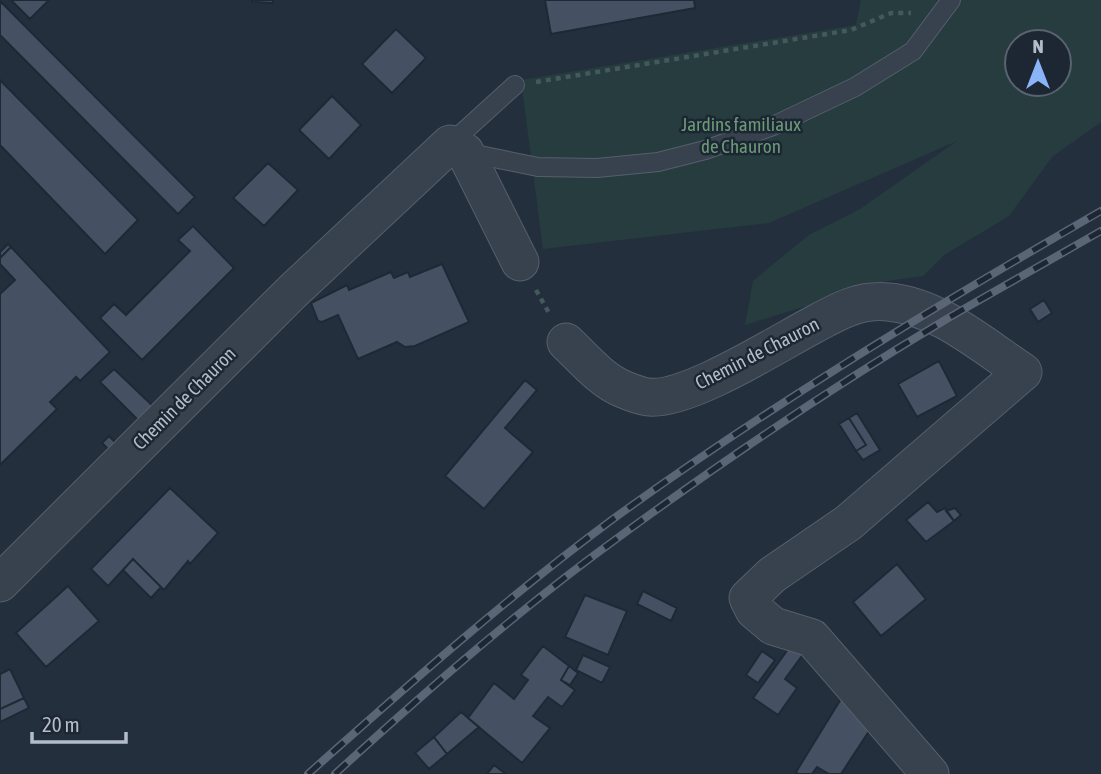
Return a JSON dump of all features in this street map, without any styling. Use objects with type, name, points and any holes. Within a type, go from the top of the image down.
[{"type":"street","points":[[458,148],[520,262]]},
{"type":"street","name":"Chemin de Chauron","points":[[0,583],[282,301],[458,148]]},
{"type":"street","name":"Chemin de Chauron","points":[[566,342],[593,369],[621,389],[650,397],[674,394],[704,383],[843,309],[873,301],[889,302],[909,305],[944,321],[1023,372],[848,523],[772,575],[748,598],[754,610],[773,626],[812,639],[929,774]]},
{"type":"lane","points":[[515,85],[458,148],[538,167],[597,168],[658,162],[705,150],[773,126],[855,87],[912,51],[951,0]]},
{"type":"path","points":[[515,85],[851,30],[891,13],[915,13]]},
{"type":"path","points":[[520,262],[566,342]]},
{"type":"green space","name":"Jardins familiaux de Chauron","points":[[861,0],[1101,0],[1101,122],[1052,157],[1009,216],[944,255],[923,276],[887,281],[745,325],[753,281],[809,235],[860,209],[957,141],[769,223],[543,249],[521,80],[856,25]]},
{"type":"building","points":[[11,0],[49,0],[30,19]]},
{"type":"building","points":[[273,0],[273,3],[252,2]]},
{"type":"building","points":[[545,0],[694,0],[695,8],[551,34]]},
{"type":"building","points":[[0,1],[195,197],[178,214],[0,35]]},
{"type":"building","points":[[396,29],[426,58],[392,93],[362,64]]},
{"type":"building","points":[[0,80],[138,220],[105,254],[0,145]]},
{"type":"building","points":[[332,96],[361,125],[329,159],[299,130]]},
{"type":"building","points":[[268,163],[298,190],[264,226],[233,198]]},
{"type":"building","points":[[193,226],[234,268],[142,360],[100,318],[114,304],[126,315],[190,251],[178,240]]},
{"type":"building","points":[[8,244],[11,247],[0,258],[0,252]]},
{"type":"building","points":[[11,247],[110,352],[80,381],[76,377],[50,402],[57,409],[0,465],[0,294],[15,280],[0,264],[0,258]]},
{"type":"building","points":[[442,264],[469,322],[415,346],[405,347],[397,342],[358,359],[338,315],[322,322],[318,321],[311,303],[347,285],[349,290],[391,272],[394,278],[408,272],[410,277]]},
{"type":"building","points":[[1044,300],[1052,313],[1038,322],[1030,309]]},
{"type":"building","points":[[939,361],[957,396],[917,417],[898,384]]},
{"type":"building","points":[[114,369],[156,409],[142,424],[100,382]]},
{"type":"building","points":[[525,380],[537,390],[505,428],[533,452],[484,509],[445,476]]},
{"type":"building","points":[[857,413],[880,450],[863,460],[856,451],[866,445],[849,418]]},
{"type":"building","points":[[849,418],[866,445],[856,451],[839,424]]},
{"type":"building","points":[[109,436],[119,446],[112,453],[102,443]]},
{"type":"building","points":[[170,488],[218,533],[190,564],[188,561],[164,590],[133,559],[108,586],[91,569]]},
{"type":"building","points":[[928,502],[937,512],[945,508],[954,521],[926,542],[906,520]]},
{"type":"building","points":[[955,508],[961,515],[954,521],[946,511]]},
{"type":"building","points":[[133,559],[161,587],[151,598],[123,570]]},
{"type":"building","points":[[897,564],[926,599],[881,636],[853,602]]},
{"type":"building","points":[[68,586],[99,621],[46,667],[16,633]]},
{"type":"building","points":[[643,591],[677,608],[671,621],[637,604]]},
{"type":"building","points":[[585,595],[627,611],[608,655],[565,637]]},
{"type":"building","points":[[791,645],[804,653],[785,679],[797,688],[778,715],[753,698]]},
{"type":"building","points":[[543,646],[569,666],[561,680],[575,690],[562,707],[548,697],[533,716],[550,728],[522,763],[468,718],[494,683],[514,699],[528,680],[521,675]]},
{"type":"building","points":[[762,651],[775,660],[758,683],[746,675]]},
{"type":"building","points":[[583,655],[610,667],[602,683],[576,670]]},
{"type":"building","points":[[569,666],[578,673],[570,685],[561,680]]},
{"type":"building","points":[[10,669],[24,698],[0,709],[0,674]]},
{"type":"building","points":[[844,694],[873,725],[841,774],[829,774],[817,767],[812,774],[798,774],[796,772]]},
{"type":"building","points":[[24,698],[29,708],[0,722],[0,709]]},
{"type":"building","points":[[461,712],[479,727],[447,754],[434,737]]},
{"type":"building","points":[[434,737],[447,754],[429,769],[415,753]]},
{"type":"building","points":[[494,765],[506,774],[487,774]]},
{"type":"railway","points":[[308,774],[496,611],[573,549],[672,477],[853,359],[1101,211]]},
{"type":"railway","points":[[335,774],[512,620],[662,506],[741,450],[862,371],[1101,231]]}]
